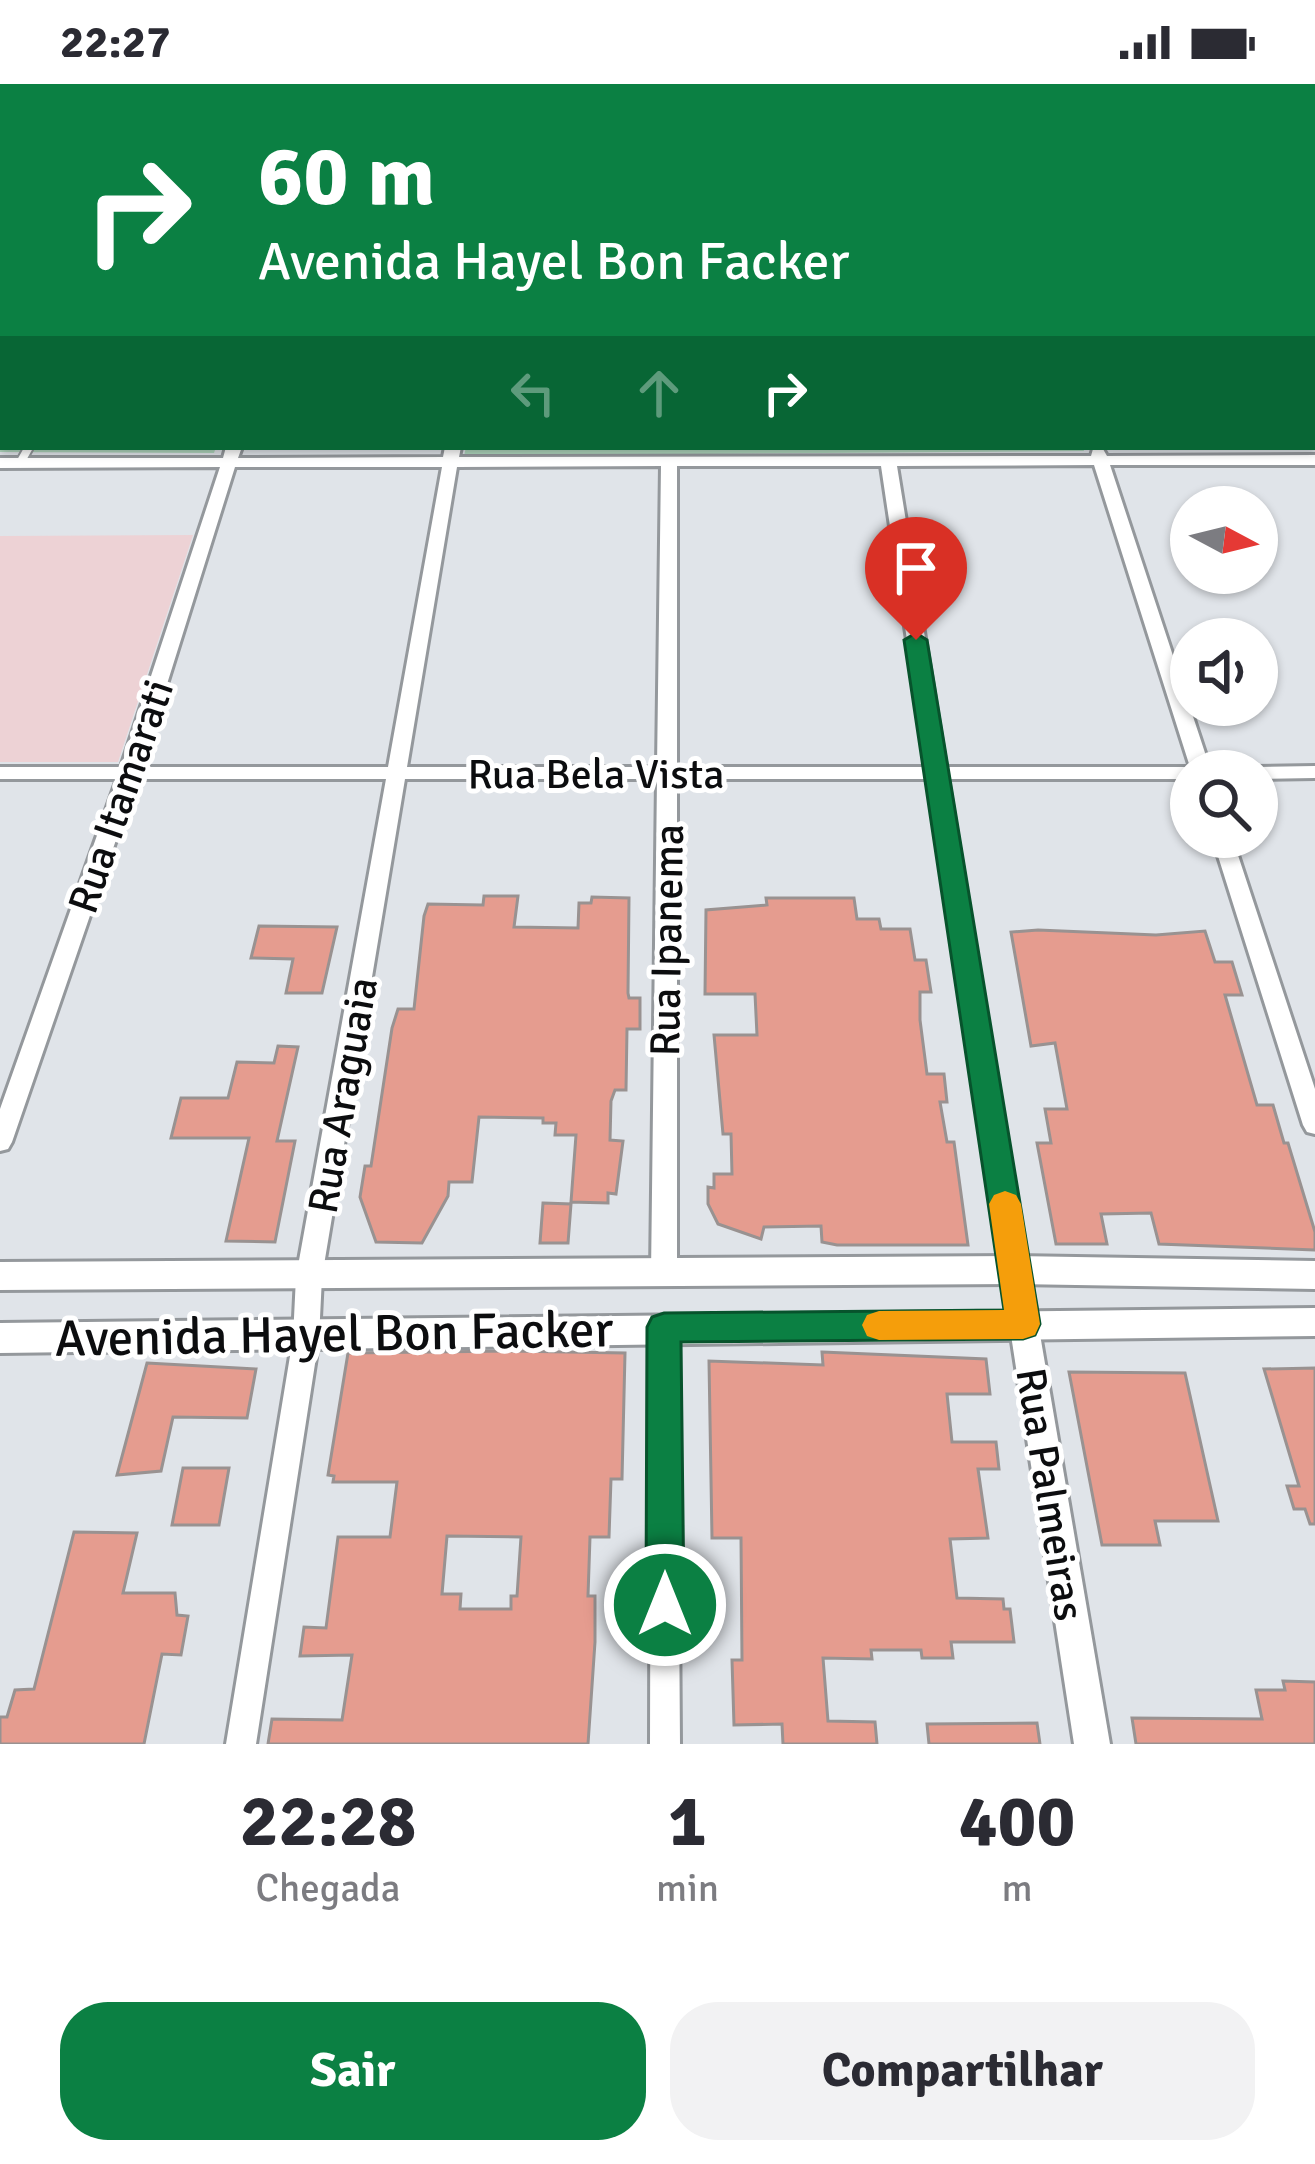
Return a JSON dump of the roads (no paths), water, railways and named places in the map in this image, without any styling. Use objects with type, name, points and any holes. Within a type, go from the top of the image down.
[{"type":"main road","name":"Avenida Hayel Bon Facker","points":[[0,1276],[1015,1270],[1315,1275]]},
{"type":"main road","name":"Avenida Hayel Bon Facker","points":[[0,1338],[306,1338],[664,1327],[1315,1322]]},
{"type":"street","points":[[0,463],[24,455],[451,455],[669,462],[1098,453],[1314,454]]},
{"type":"street","points":[[1098,453],[1194,750]]},
{"type":"street","name":"Rua Itamarati","points":[[0,1142],[129,773],[231,455]]},
{"type":"street","name":"Rua Araguaia","points":[[241,1744],[306,1338],[309,1277],[451,455]]},
{"type":"street","name":"Rua Palmeiras","points":[[888,461],[1092,1744]]},
{"type":"street","name":"Rua Ipanema","points":[[664,1274],[669,462]]},
{"type":"street","points":[[1278,773],[1315,772]]},
{"type":"street","name":"Rua Bela Vista","points":[[0,773],[1170,773]]},
{"type":"street","points":[[1229,858],[1315,1125]]},
{"type":"street","points":[[664,1327],[665,1744]]}]
